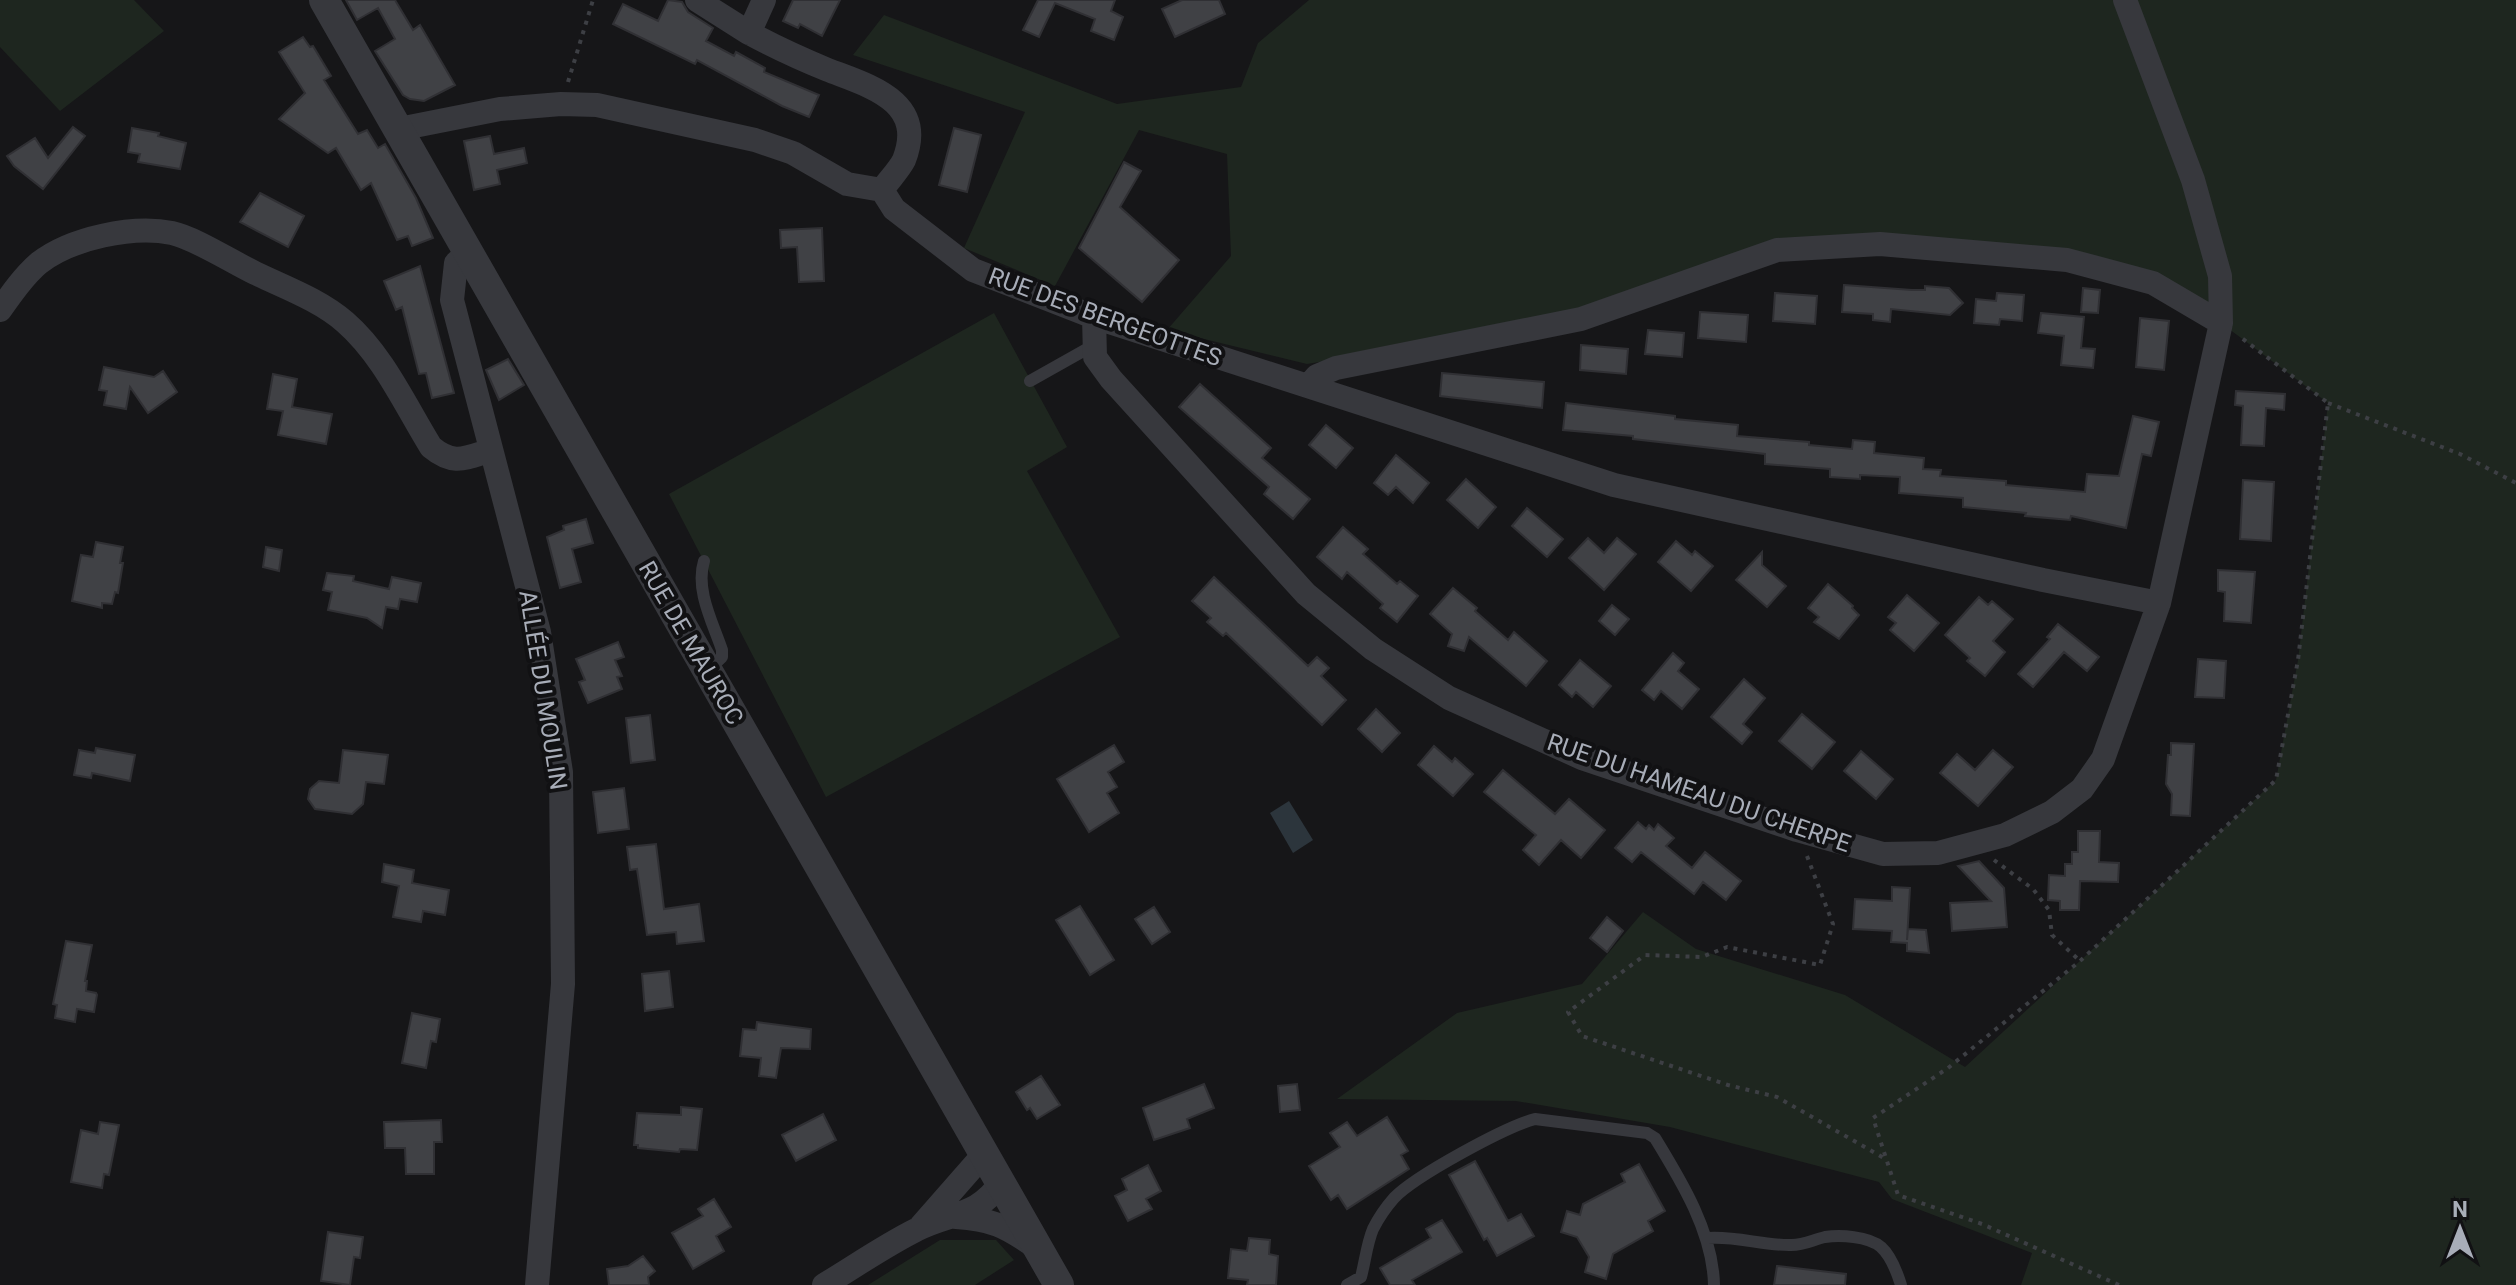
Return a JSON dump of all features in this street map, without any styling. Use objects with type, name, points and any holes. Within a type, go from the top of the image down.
[{"type":"street","name":"RUE DE MAUROC","points":[[324,0],[1059,1285]]},
{"type":"street","points":[[399,129],[500,109],[561,104],[597,105],[755,140],[793,153],[847,184],[882,190],[903,160],[909,131],[901,108],[888,95],[787,53],[697,0]]},
{"type":"street","points":[[749,33],[764,0]]},
{"type":"street","name":"RUE DU HAMEAU DU CHERPE","points":[[1094,317],[1095,357],[1111,379],[1306,594],[1373,649],[1449,698],[1582,758],[1797,830],[1883,854],[1938,853],[2005,835],[2052,812],[2082,789],[2103,759],[2159,603],[2221,323],[2220,276],[2193,180],[2125,0]]},
{"type":"street","name":"RUE DES BERGEOTTES","points":[[882,190],[894,209],[973,270],[1094,317],[1308,386]]},
{"type":"street","points":[[0,310],[21,281],[62,248],[115,233],[146,230],[175,233],[319,304],[344,321],[370,348],[431,447],[441,456],[457,461],[491,450]]},
{"type":"street","points":[[2159,603],[1614,485],[1308,386],[1317,376],[1336,368],[1581,319],[1777,250],[1880,244],[2067,260],[2153,283],[2221,323]]},
{"type":"street","name":"ALLÉE DU MOULIN","points":[[468,252],[456,263],[452,300],[539,632],[561,772],[563,984],[537,1285]]},
{"type":"street","points":[[919,1228],[985,1153]]},
{"type":"street","points":[[824,1285],[919,1228],[956,1217],[984,1202],[1001,1182]]},
{"type":"street","points":[[956,1217],[984,1218],[1009,1229],[1040,1251]]},
{"type":"lane","points":[[1030,381],[1094,345]]},
{"type":"lane","points":[[704,561],[702,587],[722,650],[722,657],[707,671]]},
{"type":"lane","points":[[1347,1285],[1361,1277],[1372,1230],[1394,1198],[1414,1182],[1487,1140],[1535,1119],[1647,1133],[1655,1138],[1708,1238],[1714,1262],[1714,1285]]},
{"type":"lane","points":[[1708,1238],[1729,1237],[1787,1246],[1804,1245],[1826,1237],[1870,1241],[1881,1247],[1894,1266],[1901,1285]]},
{"type":"path","points":[[561,104],[593,0]]},
{"type":"path","points":[[2221,323],[2328,403],[2460,454],[2516,483]]},
{"type":"path","points":[[2119,1285],[1982,1224],[1898,1195],[1873,1118],[1948,1068],[2080,961],[2276,780],[2298,660],[2328,403]]},
{"type":"path","points":[[1797,830],[1833,924],[1820,965],[1727,947],[1702,957],[1645,955],[1568,1012],[1582,1036],[1728,1085],[1777,1097],[1886,1159]]},
{"type":"path","points":[[1994,860],[2033,889],[2049,910],[2052,935],[2080,961]]},
{"type":"shaded area","points":[[0,0],[134,0],[164,31],[60,111],[0,47]]},
{"type":"shaded area","points":[[1309,0],[2516,0],[2516,1285],[2021,1285],[2032,1253],[1892,1199],[1879,1182],[1670,1127],[1516,1101],[1337,1099],[1457,1013],[1582,984],[1643,912],[1696,949],[1845,995],[1965,1067],[2276,780],[2298,660],[2328,403],[2221,323],[2068,260],[1777,250],[1581,319],[1307,364],[1167,330],[1231,256],[1227,154],[1139,130],[1055,286],[964,248],[1025,112],[853,55],[884,15],[1117,104],[1241,87],[1258,43]]},
{"type":"shaded area","points":[[994,313],[1067,447],[1027,471],[1120,637],[826,797],[669,494]]},
{"type":"shaded area","points":[[1289,801],[1313,840],[1293,853],[1270,813]]},
{"type":"shaded area","points":[[940,1240],[996,1240],[1014,1260],[975,1285],[868,1285]]},
{"type":"building","points":[[346,0],[395,0],[413,30],[420,25],[455,85],[424,101],[403,95],[375,51],[395,39],[378,8],[357,20]]},
{"type":"building","points":[[668,0],[682,2],[688,12],[713,28],[706,41],[734,56],[736,52],[765,68],[764,72],[819,95],[809,117],[782,106],[697,60],[695,64],[613,24],[623,4],[658,21]]},
{"type":"building","points":[[793,0],[840,0],[822,36],[800,24],[798,28],[783,21]]},
{"type":"building","points":[[1038,0],[1115,0],[1111,11],[1123,17],[1114,40],[1091,31],[1095,19],[1055,3],[1039,37],[1023,30]]},
{"type":"building","points":[[1182,0],[1219,0],[1225,14],[1175,37],[1162,9]]},
{"type":"building","points":[[303,37],[310,47],[313,46],[331,76],[324,80],[358,134],[367,130],[378,148],[385,144],[416,198],[433,238],[412,246],[408,236],[397,240],[371,183],[361,190],[336,148],[328,153],[279,119],[305,93],[279,52]]},
{"type":"building","points":[[73,127],[85,136],[43,189],[14,166],[7,156],[35,138],[48,158]]},
{"type":"building","points":[[132,128],[159,133],[158,136],[186,143],[180,169],[138,162],[140,154],[128,152]]},
{"type":"building","points":[[954,128],[981,135],[967,192],[939,185]]},
{"type":"building","points":[[490,136],[494,154],[524,148],[527,163],[497,170],[500,184],[474,190],[464,141]]},
{"type":"building","points":[[1124,162],[1141,171],[1120,207],[1179,260],[1142,302],[1079,248]]},
{"type":"building","points":[[260,193],[304,216],[288,247],[240,222]]},
{"type":"building","points":[[822,228],[824,281],[799,282],[797,247],[781,248],[780,230]]},
{"type":"building","points":[[420,266],[454,393],[432,398],[426,373],[419,374],[402,307],[396,310],[384,281]]},
{"type":"building","points":[[1844,285],[1912,290],[1925,290],[1925,286],[1949,288],[1963,303],[1950,315],[1891,309],[1890,322],[1873,320],[1873,314],[1842,312]]},
{"type":"building","points":[[2083,288],[2100,290],[2098,313],[2081,312]]},
{"type":"building","points":[[1775,293],[1817,296],[1815,324],[1773,321]]},
{"type":"building","points":[[1997,293],[2024,295],[2022,321],[2000,319],[1999,325],[1974,323],[1976,299],[1996,301]]},
{"type":"building","points":[[1700,312],[1748,315],[1746,342],[1698,338]]},
{"type":"building","points":[[2041,313],[2084,317],[2081,348],[2095,349],[2093,368],[2061,365],[2064,336],[2038,333]]},
{"type":"building","points":[[2140,318],[2169,321],[2164,370],[2136,367]]},
{"type":"building","points":[[1648,330],[1684,333],[1682,357],[1645,354]]},
{"type":"building","points":[[1581,345],[1628,349],[1626,374],[1580,370]]},
{"type":"building","points":[[508,359],[524,385],[499,400],[486,370]]},
{"type":"building","points":[[104,367],[154,377],[163,371],[177,392],[148,413],[130,387],[126,409],[104,405],[107,391],[99,390]]},
{"type":"building","points":[[1442,373],[1544,382],[1542,408],[1440,396]]},
{"type":"building","points":[[273,374],[297,379],[292,407],[332,414],[326,444],[278,435],[283,411],[267,409]]},
{"type":"building","points":[[1200,384],[1271,448],[1262,458],[1310,499],[1293,519],[1264,494],[1269,487],[1179,407]]},
{"type":"building","points":[[2236,391],[2285,394],[2284,410],[2266,408],[2264,446],[2241,445],[2243,406],[2235,405]]},
{"type":"building","points":[[1566,403],[1738,425],[1737,436],[1852,449],[1853,440],[1875,442],[1874,453],[1924,458],[1923,469],[1941,470],[1940,476],[2085,492],[2087,474],[2119,476],[2133,416],[2159,422],[2151,456],[2142,454],[2126,528],[2071,516],[2070,520],[1963,507],[1963,498],[1899,493],[1900,477],[1830,477],[1830,469],[1765,464],[1765,454],[1563,430]]},
{"type":"building","points":[[1326,425],[1353,448],[1336,468],[1309,445]]},
{"type":"building","points":[[1396,455],[1429,483],[1413,503],[1396,487],[1388,495],[1374,483]]},
{"type":"building","points":[[1466,479],[1496,507],[1478,528],[1447,500]]},
{"type":"building","points":[[2243,480],[2274,482],[2271,541],[2240,539]]},
{"type":"building","points":[[1527,508],[1563,539],[1547,557],[1512,526]]},
{"type":"building","points":[[586,519],[593,543],[572,549],[581,582],[560,588],[547,537],[564,530],[563,526]]},
{"type":"building","points":[[1343,527],[1368,549],[1363,554],[1397,584],[1400,581],[1418,596],[1397,622],[1380,608],[1383,604],[1347,572],[1342,579],[1317,557]]},
{"type":"building","points":[[1588,538],[1604,553],[1617,538],[1636,554],[1604,590],[1569,558]]},
{"type":"building","points":[[1676,541],[1692,555],[1695,551],[1713,566],[1691,591],[1658,562]]},
{"type":"building","points":[[96,542],[123,547],[118,593],[115,592],[112,604],[102,603],[102,608],[72,601],[81,555],[93,557]]},
{"type":"building","points":[[266,547],[282,550],[279,571],[263,567]]},
{"type":"building","points":[[1762,552],[1762,565],[1786,586],[1767,607],[1736,580]]},
{"type":"building","points":[[2218,570],[2255,572],[2251,623],[2224,621],[2225,592],[2218,591]]},
{"type":"building","points":[[327,573],[354,576],[353,581],[389,589],[392,577],[421,583],[417,602],[400,599],[398,609],[386,607],[382,628],[367,618],[328,610],[332,592],[323,590]]},
{"type":"building","points":[[1214,577],[1308,666],[1317,657],[1329,668],[1321,676],[1346,700],[1322,725],[1226,633],[1223,636],[1207,622],[1211,618],[1192,601]]},
{"type":"building","points":[[1828,584],[1859,615],[1839,639],[1814,622],[1819,617],[1808,608]]},
{"type":"building","points":[[1453,588],[1508,640],[1514,632],[1547,661],[1526,686],[1469,637],[1464,651],[1448,646],[1452,634],[1430,614]]},
{"type":"building","points":[[1907,595],[1939,623],[1914,651],[1890,630],[1896,623],[1888,617]]},
{"type":"building","points":[[1979,597],[1988,605],[1992,601],[2013,619],[1993,641],[2005,652],[1985,676],[1967,661],[1970,658],[1945,635]]},
{"type":"building","points":[[1612,605],[1629,619],[1615,635],[1599,621]]},
{"type":"building","points":[[2058,624],[2099,657],[2087,671],[2064,652],[2033,687],[2018,674],[2050,639],[2047,637]]},
{"type":"building","points":[[618,642],[624,657],[615,660],[622,676],[617,677],[622,689],[588,703],[579,682],[585,680],[576,659]]},
{"type":"building","points":[[1673,653],[1684,663],[1678,671],[1699,689],[1682,709],[1661,691],[1654,700],[1642,690]]},
{"type":"building","points":[[2198,659],[2226,661],[2224,698],[2195,697]]},
{"type":"building","points":[[1580,660],[1611,686],[1593,707],[1576,692],[1572,697],[1559,685]]},
{"type":"building","points":[[1744,679],[1765,698],[1743,724],[1752,732],[1742,744],[1711,717]]},
{"type":"building","points":[[1376,709],[1400,733],[1382,752],[1358,729]]},
{"type":"building","points":[[1802,714],[1835,742],[1812,769],[1779,741]]},
{"type":"building","points":[[650,715],[655,760],[631,763],[626,718]]},
{"type":"building","points":[[2171,743],[2194,744],[2190,816],[2171,815],[2172,794],[2166,784]]},
{"type":"building","points":[[1114,745],[1124,762],[1108,772],[1117,787],[1107,793],[1119,813],[1089,832],[1057,779]]},
{"type":"building","points":[[1434,746],[1452,762],[1455,758],[1473,774],[1453,796],[1418,765]]},
{"type":"building","points":[[96,748],[135,755],[130,781],[92,773],[91,778],[74,775],[79,750],[95,753]]},
{"type":"building","points":[[343,750],[388,755],[384,784],[366,782],[363,804],[352,814],[315,809],[308,799],[310,789],[319,781],[339,783]]},
{"type":"building","points":[[1993,750],[2013,767],[1978,806],[1940,773],[1957,754],[1975,770]]},
{"type":"building","points":[[1861,751],[1893,779],[1876,799],[1844,771]]},
{"type":"building","points":[[1503,770],[1555,814],[1569,799],[1605,830],[1581,858],[1561,840],[1539,865],[1523,850],[1536,835],[1484,792]]},
{"type":"building","points":[[624,788],[629,829],[598,833],[593,792]]},
{"type":"building","points":[[1638,822],[1646,829],[1649,825],[1654,830],[1658,824],[1674,838],[1666,846],[1692,868],[1705,852],[1741,881],[1726,900],[1703,882],[1694,894],[1641,852],[1632,862],[1615,848]]},
{"type":"building","points":[[2078,831],[2100,831],[2099,862],[2119,863],[2118,882],[2080,881],[2079,910],[2060,910],[2060,901],[2048,900],[2049,875],[2065,876],[2065,864],[2072,864],[2072,852],[2078,852]]},
{"type":"building","points":[[656,844],[664,909],[699,904],[704,941],[677,944],[676,932],[647,935],[637,869],[630,870],[627,847]]},
{"type":"building","points":[[1979,861],[2004,888],[2007,927],[1952,931],[1950,903],[1991,901],[1958,866]]},
{"type":"building","points":[[384,864],[414,870],[412,883],[449,890],[445,915],[423,911],[421,922],[393,917],[399,886],[382,882]]},
{"type":"building","points":[[1892,887],[1910,888],[1907,940],[1908,929],[1926,930],[1929,953],[1907,951],[1907,943],[1891,942],[1892,931],[1853,929],[1855,899],[1892,901]]},
{"type":"building","points":[[1080,906],[1114,960],[1090,975],[1056,920]]},
{"type":"building","points":[[1154,907],[1170,932],[1152,944],[1135,919]]},
{"type":"building","points":[[1607,917],[1623,931],[1607,952],[1590,938]]},
{"type":"building","points":[[66,941],[92,945],[85,981],[86,991],[97,995],[94,1012],[77,1009],[75,1022],[55,1018],[57,1005],[53,1004]]},
{"type":"building","points":[[669,971],[673,1007],[645,1011],[642,974]]},
{"type":"building","points":[[412,1013],[440,1019],[436,1042],[431,1041],[426,1068],[402,1063]]},
{"type":"building","points":[[757,1022],[811,1029],[810,1049],[781,1048],[776,1078],[759,1076],[761,1058],[740,1056],[743,1029],[756,1030]]},
{"type":"building","points":[[1041,1076],[1060,1105],[1037,1119],[1016,1092]]},
{"type":"building","points":[[1204,1084],[1214,1108],[1187,1119],[1190,1128],[1154,1140],[1143,1108]]},
{"type":"building","points":[[1297,1084],[1300,1110],[1280,1112],[1278,1086]]},
{"type":"building","points":[[681,1107],[702,1109],[697,1150],[680,1149],[679,1152],[634,1145],[637,1113],[681,1115]]},
{"type":"building","points":[[823,1114],[836,1140],[796,1161],[782,1135]]},
{"type":"building","points":[[1387,1117],[1408,1151],[1401,1155],[1409,1169],[1347,1209],[1338,1195],[1331,1200],[1309,1166],[1340,1147],[1330,1133],[1347,1122],[1357,1136]]},
{"type":"building","points":[[441,1120],[442,1142],[434,1142],[434,1174],[406,1174],[405,1148],[385,1148],[384,1122]]},
{"type":"building","points":[[100,1122],[119,1125],[109,1175],[104,1174],[102,1188],[71,1182],[81,1130],[98,1134]]},
{"type":"building","points":[[1475,1161],[1508,1221],[1521,1214],[1534,1236],[1497,1256],[1487,1238],[1484,1240],[1449,1175]]},
{"type":"building","points":[[1639,1164],[1665,1211],[1648,1221],[1653,1231],[1613,1254],[1606,1279],[1585,1272],[1589,1257],[1577,1237],[1561,1232],[1567,1211],[1580,1215],[1583,1204],[1625,1182],[1621,1174]]},
{"type":"building","points":[[1148,1165],[1161,1191],[1146,1199],[1152,1209],[1128,1221],[1115,1196],[1127,1190],[1122,1179]]},
{"type":"building","points":[[714,1199],[731,1227],[716,1236],[724,1251],[693,1269],[672,1233],[703,1216],[698,1209]]},
{"type":"building","points":[[1442,1220],[1462,1252],[1412,1280],[1415,1285],[1390,1285],[1380,1268],[1431,1238],[1426,1229]]},
{"type":"building","points":[[328,1232],[363,1237],[360,1258],[354,1257],[350,1285],[321,1281]]},
{"type":"building","points":[[1249,1238],[1270,1240],[1269,1254],[1278,1256],[1276,1285],[1247,1285],[1248,1280],[1228,1278],[1231,1249],[1247,1251]]},
{"type":"building","points":[[643,1256],[655,1271],[648,1277],[649,1285],[609,1285],[607,1269],[628,1266]]},
{"type":"building","points":[[1777,1266],[1846,1274],[1845,1285],[1774,1285]]}]
